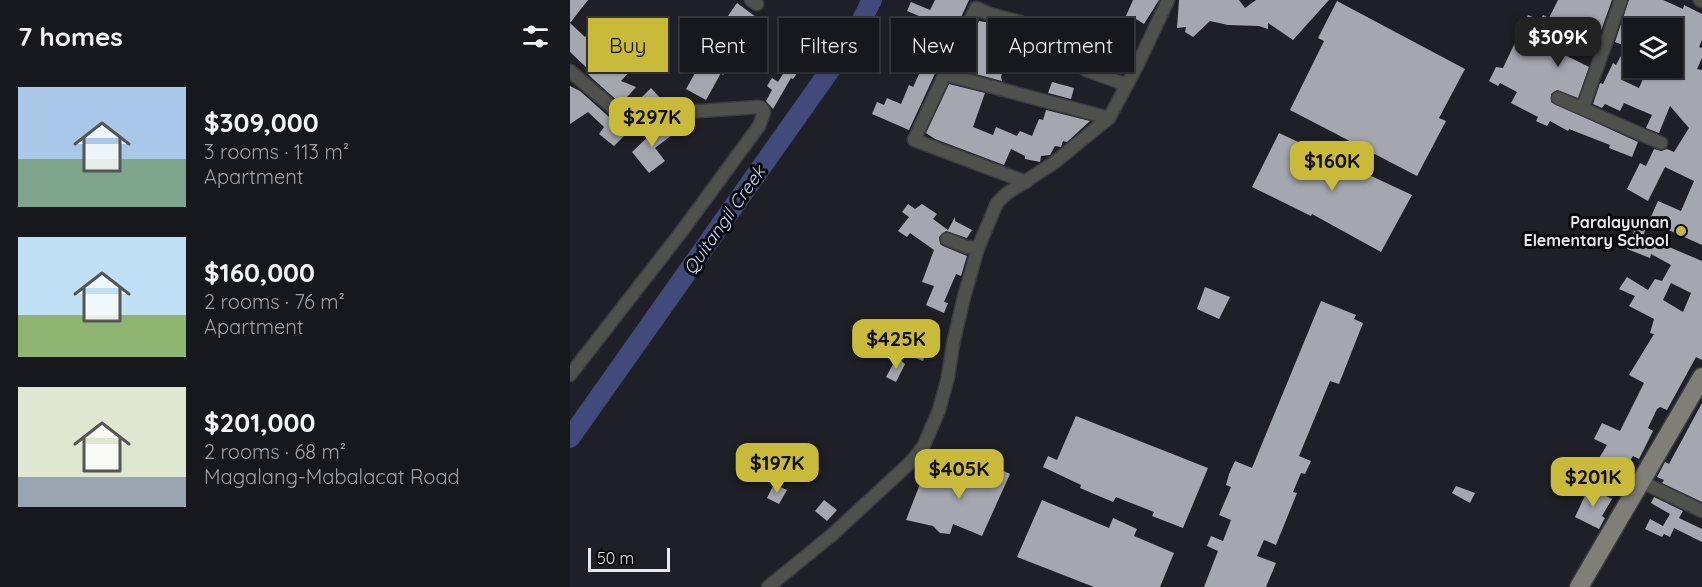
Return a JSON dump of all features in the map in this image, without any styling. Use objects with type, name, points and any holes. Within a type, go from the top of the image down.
[{"type":"main road","points":[[1579,587],[1702,377]]},
{"type":"street","points":[[768,587],[833,534],[913,460],[924,445],[939,410],[948,377],[953,344],[978,248],[997,203],[1006,194],[1055,162],[1108,118],[1127,85],[1168,0]]},
{"type":"street","points":[[1583,107],[1621,0]]},
{"type":"street","points":[[1026,182],[914,140],[976,4],[990,14],[1020,22],[1086,70],[1127,85]]},
{"type":"street","points":[[570,70],[626,119],[758,107],[764,112],[759,126],[682,231],[570,375]]},
{"type":"street","points":[[945,74],[1108,118]]},
{"type":"street","points":[[1558,98],[1661,143]]},
{"type":"street","points":[[947,239],[967,247],[978,248]]},
{"type":"street","points":[[1642,482],[1702,512]]},
{"type":"building","points":[[570,0],[588,0],[570,23]]},
{"type":"building","points":[[935,0],[969,0],[961,18],[924,18],[907,11],[911,2],[930,10]]},
{"type":"building","points":[[1133,0],[1159,0],[1144,24],[1136,19],[1134,26],[1134,18],[1125,18]]},
{"type":"building","points":[[1179,0],[1239,0],[1245,8],[1256,0],[1329,0],[1293,40],[1268,23],[1268,29],[1210,21],[1193,37],[1185,32],[1186,27],[1177,28]]},
{"type":"building","points":[[1558,0],[1612,0],[1597,42],[1579,33],[1567,56],[1589,67],[1578,98],[1557,90],[1551,94],[1551,102],[1638,142],[1632,157],[1609,148],[1610,145],[1569,129],[1568,131],[1550,121],[1547,126],[1536,121],[1538,117],[1511,103],[1517,92],[1500,83],[1498,86],[1489,81],[1496,67],[1503,68],[1528,15],[1540,20],[1543,15],[1549,18]],"holes":[[[1538,27],[1559,37],[1549,56],[1529,45]]]},
{"type":"building","points":[[1629,0],[1663,0],[1683,9],[1684,5],[1702,14],[1702,40],[1699,47],[1702,48],[1702,58],[1697,69],[1702,70],[1702,245],[1649,221],[1658,201],[1681,211],[1694,181],[1665,167],[1648,201],[1627,189],[1640,163],[1646,166],[1654,149],[1661,151],[1667,149],[1674,152],[1689,128],[1670,106],[1659,133],[1646,128],[1652,115],[1624,103],[1620,111],[1605,104],[1602,108],[1593,104],[1600,83],[1603,84],[1613,63],[1616,65],[1623,52],[1622,80],[1639,88],[1643,78],[1683,78],[1685,39],[1683,38],[1683,18],[1623,18]]},
{"type":"building","points":[[1337,1],[1465,69],[1439,118],[1446,121],[1417,176],[1290,110],[1324,41],[1318,38]]},
{"type":"building","points":[[737,3],[757,18],[726,18]]},
{"type":"building","points":[[1623,18],[1623,45],[1615,42]]},
{"type":"building","points":[[979,21],[988,23],[988,72],[1002,72],[1002,81],[968,72],[976,72],[976,28]]},
{"type":"building","points":[[570,23],[585,37],[588,34],[588,69],[570,52]]},
{"type":"building","points":[[588,69],[588,72],[629,72],[621,81],[636,87],[621,104],[586,72]]},
{"type":"building","points":[[696,72],[725,72],[723,75],[721,73],[706,100],[686,89]]},
{"type":"building","points":[[784,72],[798,72],[793,79],[791,78],[773,109],[766,101],[772,90],[767,86],[772,78],[778,82]]},
{"type":"building","points":[[920,72],[936,72],[909,130],[872,114],[877,102],[884,105],[887,98],[901,104],[909,85],[913,87]]},
{"type":"building","points":[[1052,82],[1074,88],[1071,99],[1048,93]]},
{"type":"building","points":[[949,84],[985,93],[973,127],[993,135],[996,127],[1017,136],[1020,131],[1032,136],[1039,119],[1043,120],[1046,110],[1090,121],[1067,142],[1063,141],[1061,147],[1055,146],[1050,155],[1041,156],[1040,162],[1025,159],[1025,156],[1011,149],[1004,165],[935,139],[926,133]]},
{"type":"building","points":[[570,86],[580,91],[627,133],[614,146],[599,134],[604,127],[588,112],[570,124]]},
{"type":"building","points":[[651,88],[662,100],[654,107],[645,108],[638,101]]},
{"type":"building","points":[[659,123],[663,123],[672,135],[655,148],[665,161],[649,173],[632,152]]},
{"type":"building","points":[[1279,133],[1412,195],[1381,252],[1312,214],[1311,216],[1252,187]]},
{"type":"building","points":[[908,204],[915,209],[922,204],[937,214],[933,219],[948,230],[955,217],[955,221],[972,230],[967,238],[946,231],[939,237],[940,244],[967,256],[961,276],[956,274],[944,302],[948,303],[944,313],[926,305],[934,286],[922,282],[934,250],[910,233],[907,237],[898,231],[909,217],[902,212]]},
{"type":"building","points":[[1633,220],[1647,225],[1643,236],[1702,261],[1702,360],[1696,357],[1667,410],[1660,407],[1657,409],[1648,428],[1653,431],[1639,459],[1633,456],[1617,482],[1593,468],[1607,445],[1594,439],[1602,423],[1620,431],[1644,383],[1629,375],[1654,334],[1650,333],[1654,319],[1629,306],[1635,296],[1619,289],[1627,277],[1648,290],[1655,279],[1662,281],[1671,265],[1651,254],[1650,258],[1627,249],[1634,231],[1629,229]],"holes":[[[1671,283],[1691,293],[1683,312],[1663,300]]]},
{"type":"building","points":[[1205,287],[1230,297],[1219,319],[1197,309]]},
{"type":"building","points":[[1321,301],[1356,315],[1354,319],[1363,323],[1339,384],[1330,381],[1299,456],[1311,461],[1305,474],[1301,473],[1293,492],[1297,493],[1276,545],[1264,540],[1257,556],[1276,563],[1266,587],[1204,587],[1218,551],[1207,546],[1211,536],[1223,541],[1231,520],[1219,515],[1231,487],[1226,485],[1229,474],[1235,461],[1252,468]]},
{"type":"building","points":[[921,333],[936,339],[932,347],[929,346],[923,361],[911,356]]},
{"type":"building","points":[[897,357],[905,364],[896,382],[886,377]]},
{"type":"building","points":[[1702,403],[1702,502],[1662,483],[1664,480],[1657,477],[1665,462],[1669,464]]},
{"type":"building","points":[[1076,416],[1208,468],[1183,528],[1152,516],[1154,512],[1116,497],[1113,502],[1080,488],[1081,485],[1043,467],[1048,456],[1057,460]]},
{"type":"building","points":[[980,460],[1010,474],[982,536],[953,524],[950,534],[940,533],[933,526],[906,520],[922,479],[931,482],[936,468],[970,482]]},
{"type":"building","points":[[774,484],[787,490],[779,504],[767,498]]},
{"type":"building","points":[[1456,486],[1475,493],[1470,503],[1452,493]]},
{"type":"building","points":[[1589,487],[1612,499],[1602,516],[1605,518],[1599,529],[1575,517]]},
{"type":"building","points":[[1654,497],[1683,511],[1679,518],[1702,529],[1702,542],[1674,528],[1670,537],[1664,534],[1662,537],[1645,529],[1650,519],[1663,526],[1670,514],[1651,503]]},
{"type":"building","points":[[824,500],[837,510],[827,521],[815,511]]},
{"type":"building","points":[[1042,500],[1109,528],[1113,518],[1137,529],[1134,536],[1174,553],[1160,587],[1094,587],[1017,557]]},
{"type":"waterway","name":"Quitangil Creek","points":[[570,438],[852,39],[872,0]]},
{"type":"place","name":"Paralayunan Elementary School","points":[[1681,231]]}]
